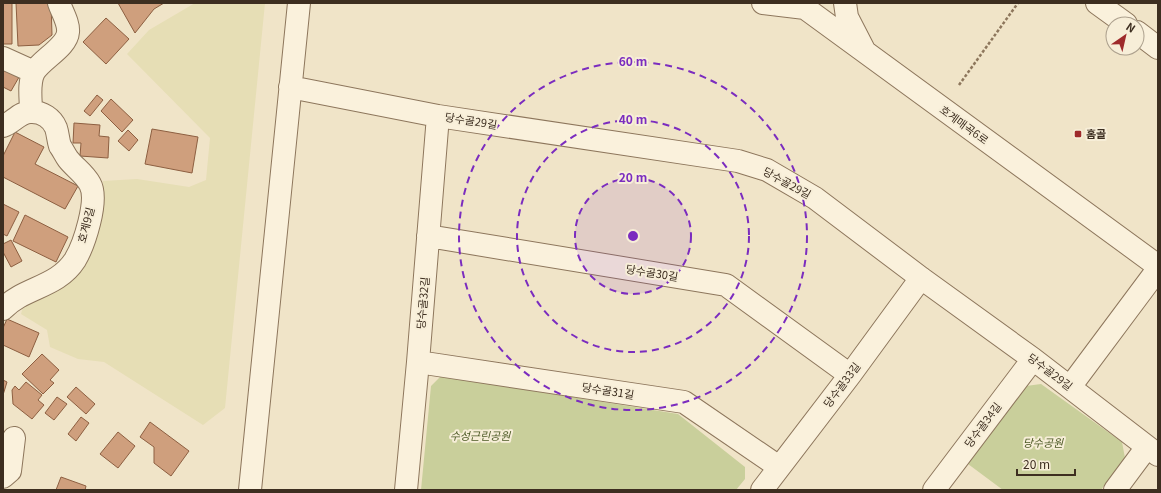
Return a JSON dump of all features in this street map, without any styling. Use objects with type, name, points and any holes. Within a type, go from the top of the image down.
[{"type":"street","points":[[3,126],[14,118],[31,112],[30,86],[34,72],[42,62],[64,42],[68,33],[59,3]]},
{"type":"street","points":[[250,490],[299,3]]},
{"type":"street","name":"호계매곡6로","points":[[763,3],[807,6],[866,53],[1158,268]]},
{"type":"street","points":[[845,3],[847,17],[866,53]]},
{"type":"street","points":[[1097,3],[1115,16]]},
{"type":"street","points":[[1145,38],[1158,48]]},
{"type":"street","points":[[3,58],[34,72]]},
{"type":"street","name":"당수골29길","points":[[290,87],[438,116],[738,160],[767,170],[815,198],[921,278],[1033,359],[1152,451]]},
{"type":"street","name":"호계9길","points":[[3,309],[22,295],[45,286],[64,273],[75,260],[88,227],[93,204],[91,186],[82,172],[67,158],[59,143],[56,128],[50,118],[42,114],[31,112]]},
{"type":"street","name":"당수골32길","points":[[406,490],[438,116]]},
{"type":"street","name":"당수골30길","points":[[428,236],[726,285],[850,375]]},
{"type":"street","points":[[1070,387],[1158,268]]},
{"type":"street","name":"당수골33길","points":[[762,490],[850,375],[921,278]]},
{"type":"street","name":"당수골34길","points":[[934,490],[1033,359]]},
{"type":"street","name":"당수골31길","points":[[418,362],[684,402],[779,467]]},
{"type":"street","points":[[3,477],[10,471],[14,438]]},
{"type":"street","points":[[1115,490],[1152,451]]},
{"type":"path","points":[[959,85],[1018,3]]},
{"type":"shaded area","points":[[195,3],[265,3],[225,408],[203,425],[104,362],[78,359],[50,347],[47,330],[21,314],[24,303],[99,223],[103,181],[137,179],[189,187],[206,180],[210,138],[127,54],[149,30]]},
{"type":"green space","name":"수성근린공원","points":[[441,376],[678,414],[745,467],[745,479],[736,490],[421,490],[431,386]]},
{"type":"green space","name":"당수공원","points":[[1041,384],[1122,442],[1125,458],[1101,490],[1003,490],[968,464],[1026,386]]},
{"type":"building","points":[[3,3],[12,3],[12,44],[3,44]]},
{"type":"building","points":[[16,3],[51,3],[52,35],[39,45],[18,46]]},
{"type":"building","points":[[118,3],[164,3],[154,9],[135,33]]},
{"type":"building","points":[[106,18],[129,39],[106,64],[83,42]]},
{"type":"building","points":[[3,61],[22,72],[11,91],[3,87]]},
{"type":"building","points":[[97,95],[103,100],[90,116],[84,111]]},
{"type":"building","points":[[111,99],[133,120],[122,132],[101,111]]},
{"type":"building","points":[[74,123],[100,125],[99,136],[109,137],[108,158],[80,156],[81,143],[73,143]]},
{"type":"building","points":[[152,129],[198,137],[192,173],[145,164]]},
{"type":"building","points":[[128,130],[138,140],[129,151],[118,141]]},
{"type":"building","points":[[15,132],[44,147],[35,164],[78,186],[65,209],[3,177],[3,156]]},
{"type":"building","points":[[3,204],[19,212],[7,236],[3,234]]},
{"type":"building","points":[[25,215],[68,237],[56,262],[13,241]]},
{"type":"building","points":[[11,240],[22,261],[11,267],[3,252],[3,244]]},
{"type":"building","points":[[7,319],[39,333],[29,357],[3,345],[3,328]]},
{"type":"building","points":[[42,354],[59,370],[50,380],[54,383],[43,394],[22,374]]},
{"type":"building","points":[[3,380],[7,382],[3,395]]},
{"type":"building","points":[[26,382],[42,395],[38,400],[44,405],[32,419],[13,404],[12,390],[15,386],[19,390]]},
{"type":"building","points":[[76,387],[95,404],[86,414],[67,397]]},
{"type":"building","points":[[57,397],[67,404],[54,420],[45,413]]},
{"type":"building","points":[[81,417],[89,423],[76,441],[68,434]]},
{"type":"building","points":[[150,422],[189,451],[171,476],[154,463],[154,447],[140,437]]},
{"type":"building","points":[[118,432],[135,446],[118,468],[100,454]]},
{"type":"building","points":[[61,477],[86,486],[85,490],[56,490]]},
{"type":"place","name":"홈골","points":[[1078,134]]}]
